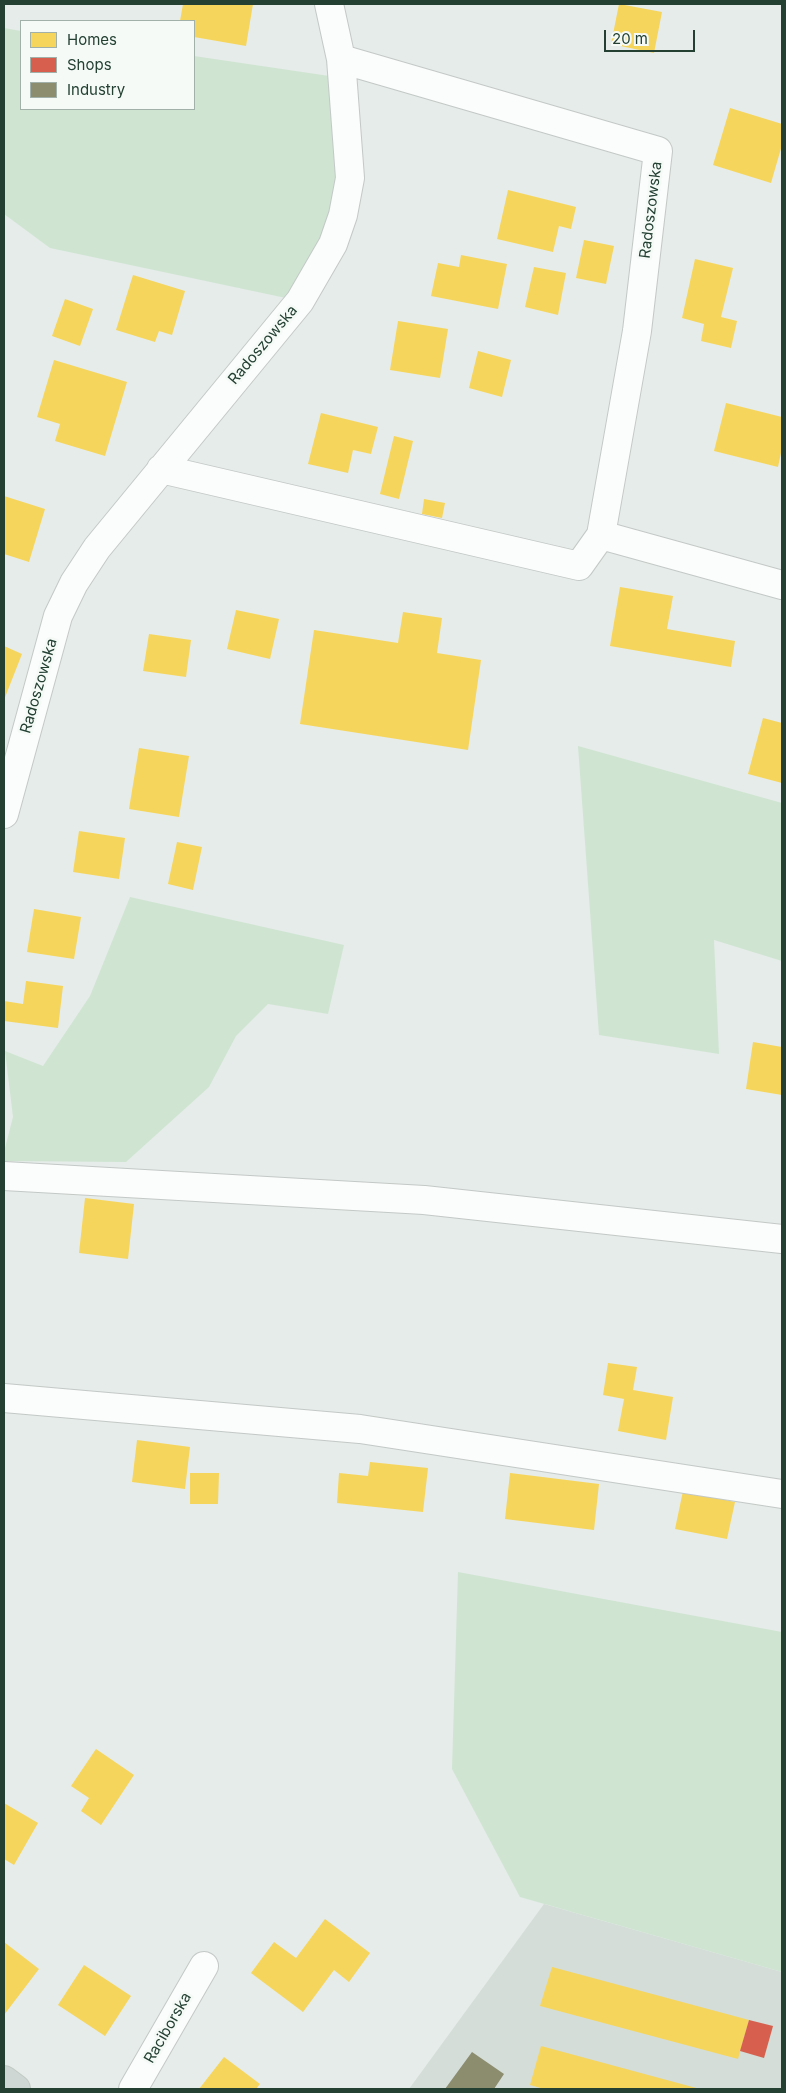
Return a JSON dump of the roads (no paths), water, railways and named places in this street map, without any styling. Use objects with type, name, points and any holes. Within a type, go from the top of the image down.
[{"type":"main road","points":[[4,2080],[16,2089]]},
{"type":"street","name":"Radoszowska","points":[[4,814],[58,616],[74,582],[97,548],[300,300],[333,244],[343,215],[350,178],[341,59],[329,4]]},
{"type":"street","name":"Radoszowska","points":[[161,469],[578,566],[601,535],[637,331],[658,151],[341,59]]},
{"type":"street","points":[[601,535],[782,585]]},
{"type":"street","points":[[4,1176],[424,1200],[782,1239]]},
{"type":"street","points":[[4,1398],[360,1430],[782,1494]]},
{"type":"street","name":"Raciborska","points":[[133,2089],[204,1966]]}]
